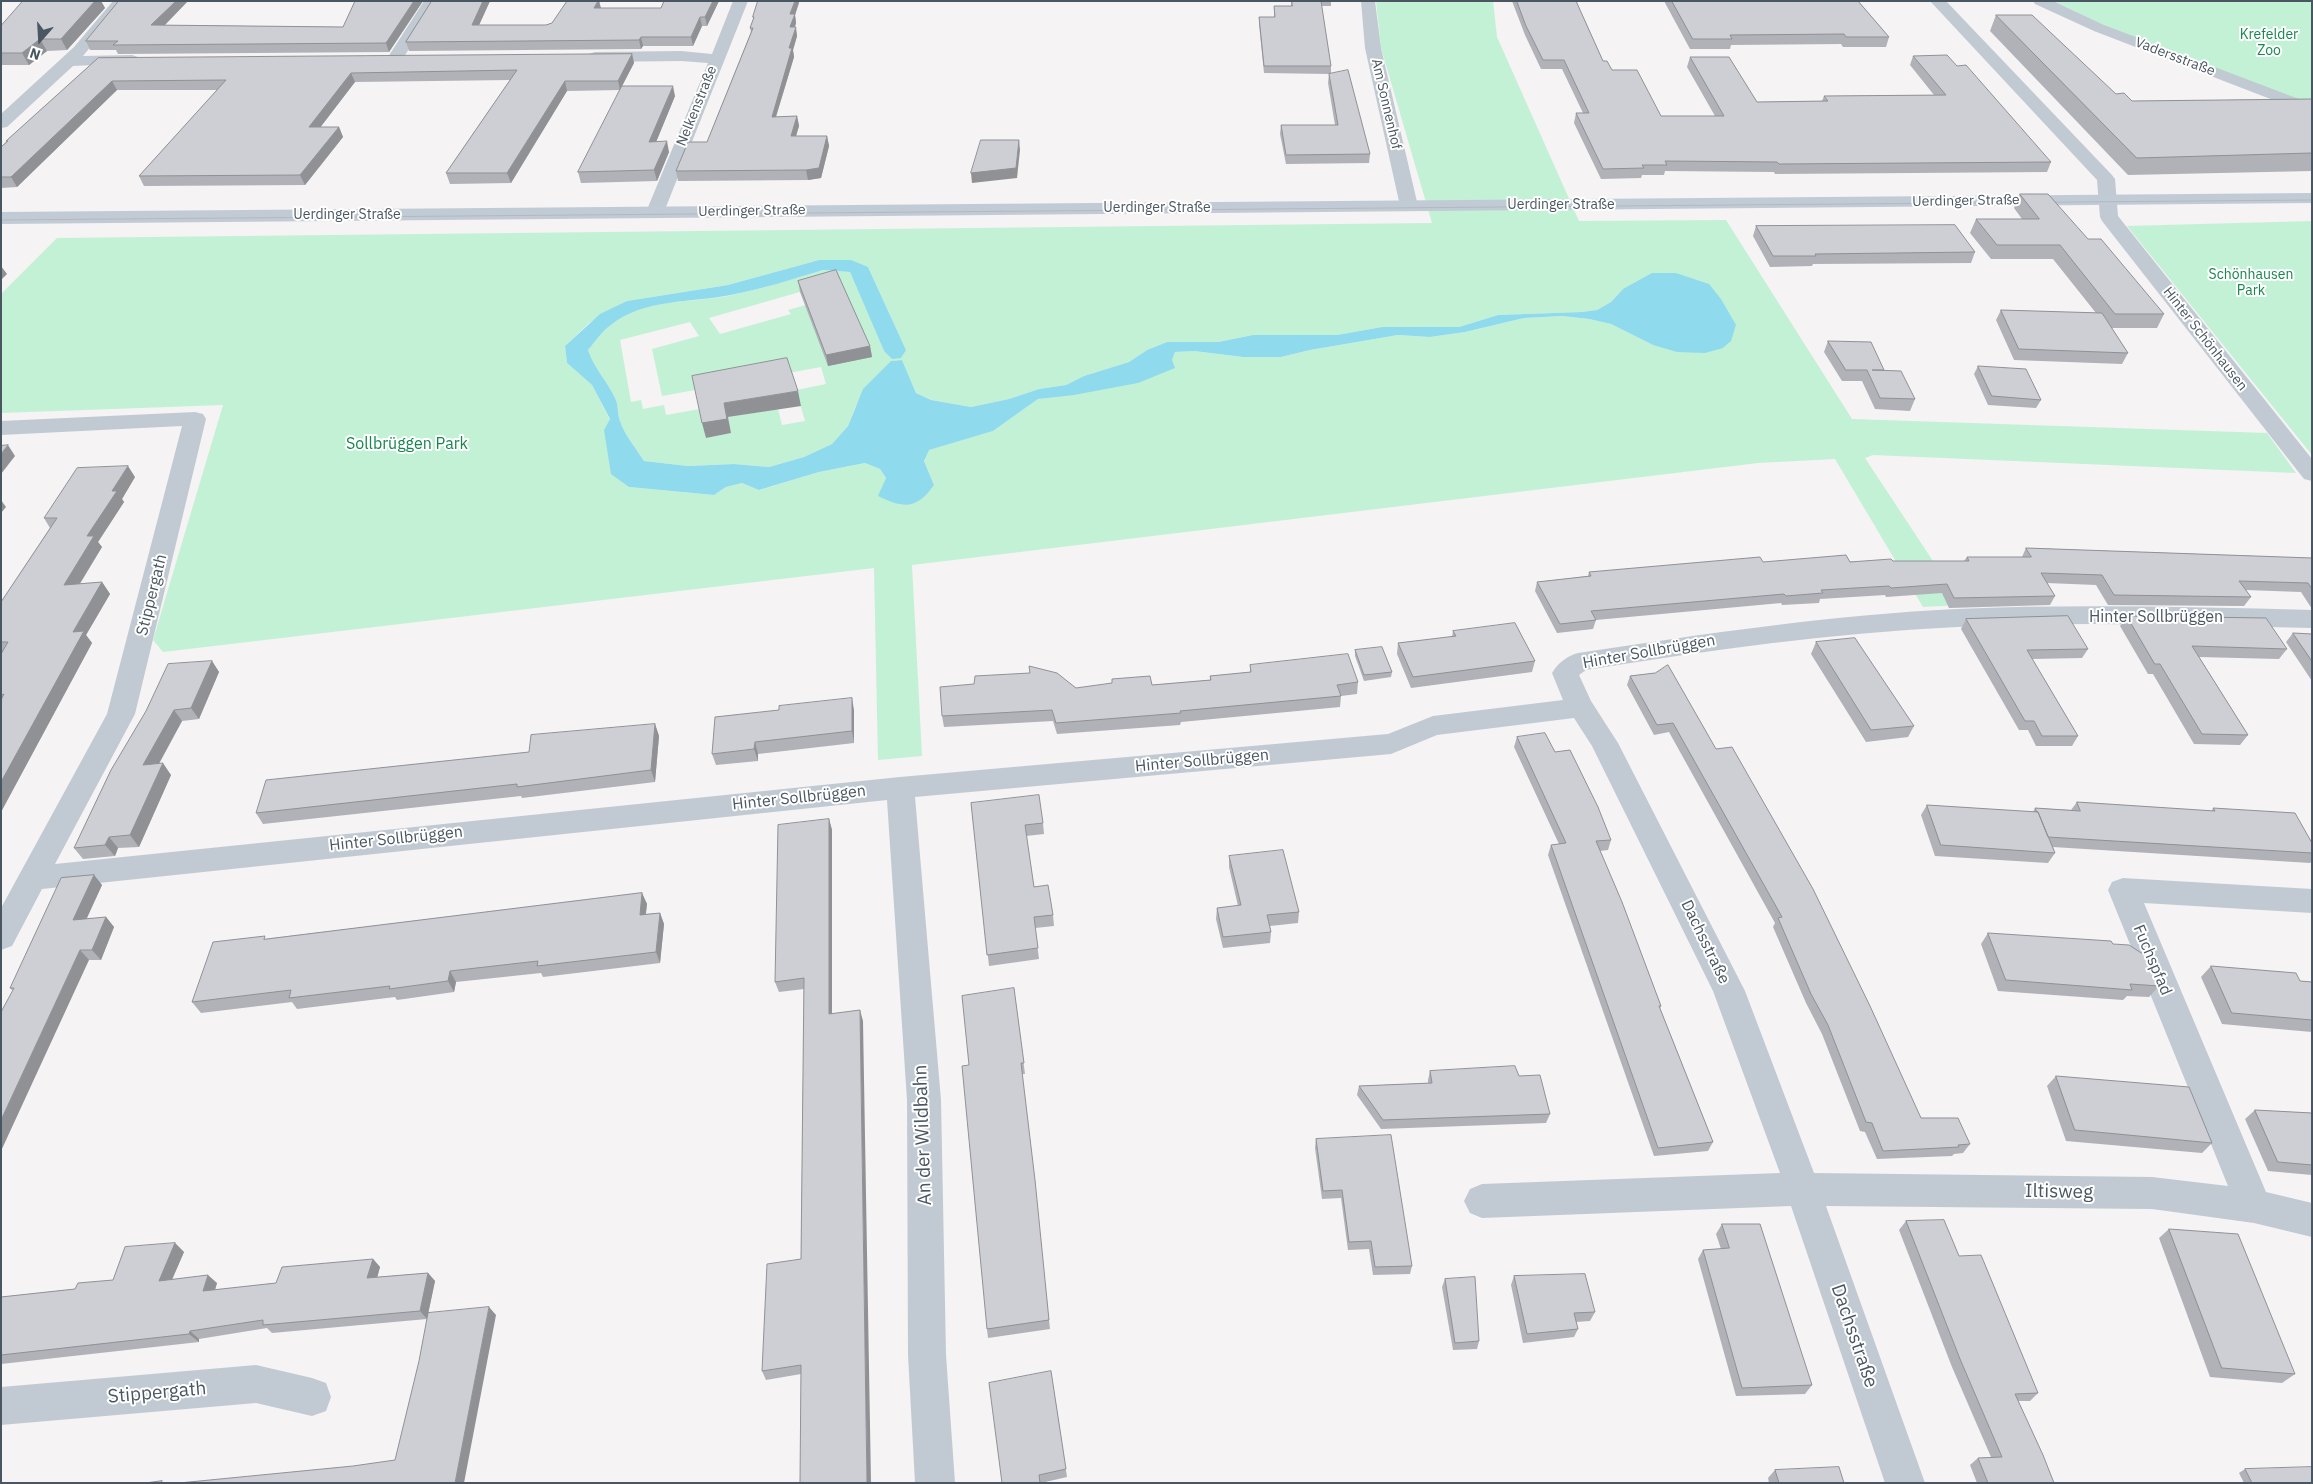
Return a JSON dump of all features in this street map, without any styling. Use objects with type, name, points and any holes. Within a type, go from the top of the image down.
[{"type":"main road","name":"Uerdinger Straße","points":[[1,218],[2312,198]]},
{"type":"street","points":[[1,123],[69,61],[106,22],[121,1]]},
{"type":"street","points":[[396,57],[432,1]]},
{"type":"street","name":"Nelkenstraße","points":[[655,212],[741,1]]},
{"type":"street","name":"Am Sonnenhof","points":[[1368,1],[1373,48],[1409,206]]},
{"type":"street","points":[[1937,1],[2106,179],[2108,200]]},
{"type":"street","name":"Vadersstraße","points":[[2040,1],[2099,28],[2312,110]]},
{"type":"street","points":[[582,56],[681,56],[716,59]]},
{"type":"street","points":[[376,57],[416,57]]},
{"type":"street","points":[[69,61],[148,60]]},
{"type":"street","name":"Hinter Schönhausen","points":[[2108,200],[2109,217],[2312,474]]},
{"type":"street","name":"Stippergath","points":[[1,428],[195,418],[121,714],[1,937]]},
{"type":"street","name":"Hinter Sollbrüggen","points":[[32,878],[900,788],[1391,744],[1433,726],[1581,707],[1571,689],[1566,673],[1578,662],[1719,640],[1957,618],[2201,616],[2312,619]]},
{"type":"street","name":"Dachsstraße","points":[[1581,707],[1608,751],[1730,991],[1803,1189],[1905,1483]]},
{"type":"street","name":"An der Wildbahn","points":[[900,788],[924,1100],[928,1355],[935,1483]]},
{"type":"street","name":"Fuchspfad","points":[[2254,1206],[2123,890],[2312,901]]},
{"type":"street","points":[[1482,1201],[1803,1189]]},
{"type":"street","name":"Iltisweg","points":[[1803,1189],[2152,1193],[2254,1206],[2312,1220]]},
{"type":"street","name":"Stippergath","points":[[1,1406],[256,1384],[312,1397]]},
{"type":"green space","name":"Sollbrüggen Park","points":[[1376,1],[1493,1],[1497,37],[1579,221],[1726,220],[1852,419],[2267,433],[2296,473],[1873,455],[1865,458],[1962,605],[1923,607],[1835,459],[1758,463],[912,565],[922,756],[878,760],[874,568],[163,652],[153,640],[223,405],[1,413],[1,294],[57,238],[1432,223],[1381,48]],"holes":[[[819,260],[868,267],[906,350],[884,351],[850,272],[823,270],[728,296],[667,303],[637,310],[608,327],[588,350],[612,392],[625,432],[644,461],[688,466],[734,464],[769,467],[804,457],[832,444],[848,426],[856,405],[892,361],[902,360],[916,393],[931,400],[971,407],[1009,399],[1039,389],[1066,385],[1084,376],[1129,362],[1147,350],[1167,342],[1218,342],[1253,335],[1337,335],[1382,327],[1459,327],[1498,315],[1597,310],[1611,302],[1623,289],[1736,325],[1730,341],[1723,348],[1653,345],[1611,324],[1562,316],[1524,318],[1465,332],[1430,337],[1398,335],[1310,350],[1281,357],[1243,357],[1194,351],[1175,352],[1172,360],[1104,389],[1038,399],[993,431],[928,450],[924,461],[934,485],[884,487],[886,478],[880,469],[865,463],[819,472],[760,490],[742,483],[726,487],[714,495],[629,487],[604,430],[610,420],[592,385],[567,363],[565,346],[589,323],[627,301],[728,285]],[[838,281],[831,298],[788,310],[791,314],[720,334],[709,318]],[[690,322],[699,336],[652,349],[662,396],[821,367],[826,384],[796,390],[805,421],[782,425],[778,409],[728,417],[730,433],[706,438],[700,409],[666,415],[664,405],[643,409],[641,400],[631,402],[620,340]]]},
{"type":"green space","name":"Krefelder Zoo","points":[[2053,1],[2312,1],[2312,105],[2112,29]]},
{"type":"green space","name":"Schönhausen Park","points":[[2312,221],[2312,455],[2127,226]]},
{"type":"water","points":[[819,260],[851,260],[868,267],[906,350],[901,358],[892,359],[884,351],[850,272],[823,270],[743,293],[669,303],[638,310],[624,316],[608,327],[588,350],[612,392],[625,432],[644,461],[688,466],[734,464],[769,467],[804,457],[832,444],[848,426],[863,389],[891,361],[902,360],[916,393],[931,400],[971,407],[1009,399],[1039,389],[1066,385],[1084,376],[1129,362],[1147,350],[1167,342],[1218,342],[1253,335],[1337,335],[1382,327],[1459,327],[1498,315],[1597,310],[1611,302],[1623,289],[1652,273],[1676,273],[1709,284],[1721,299],[1736,325],[1731,341],[1723,348],[1705,353],[1677,352],[1653,345],[1611,324],[1562,316],[1524,318],[1465,332],[1430,337],[1398,335],[1310,350],[1281,357],[1243,357],[1194,351],[1175,352],[1172,360],[1175,368],[1138,383],[1074,395],[1038,399],[993,431],[929,450],[924,461],[934,485],[922,499],[903,505],[878,496],[886,478],[880,469],[865,463],[819,472],[759,490],[742,483],[726,487],[714,495],[629,487],[611,474],[604,430],[610,419],[592,385],[567,363],[565,346],[600,314],[627,301],[728,285]]},
{"type":"building","points":[[23,1],[95,1],[61,39],[40,39],[22,53],[1,53],[1,26]]},
{"type":"building","points":[[119,1],[176,1],[151,25],[343,27],[355,1],[414,1],[386,43],[113,45],[118,41],[86,41]]},
{"type":"building","points":[[432,1],[483,1],[472,25],[546,25],[552,23],[567,1],[598,1],[594,8],[661,8],[664,1],[713,1],[705,17],[700,17],[691,37],[641,37],[639,40],[406,42]]},
{"type":"building","points":[[758,1],[795,1],[790,14],[795,14],[790,27],[796,27],[789,48],[792,48],[772,117],[797,116],[791,136],[827,136],[819,168],[806,170],[676,171],[688,142],[707,142],[753,28],[750,28]]},
{"type":"building","points":[[1292,1],[1321,1],[1331,66],[1264,66],[1259,17],[1275,17],[1274,6],[1292,6]]},
{"type":"building","points":[[1517,1],[1576,1],[1603,61],[1607,61],[1612,70],[1637,70],[1661,116],[1724,116],[1690,57],[1729,57],[1757,102],[1828,101],[1824,96],[1946,95],[1913,56],[1947,55],[1957,66],[1966,65],[2051,162],[1779,164],[1777,162],[1665,161],[1667,165],[1642,165],[1644,168],[1603,169],[1576,113],[1589,113],[1564,60],[1543,60],[1526,26]]},
{"type":"building","points":[[1672,1],[1858,1],[1889,37],[1846,37],[1844,34],[1730,35],[1732,39],[1693,39]]},
{"type":"building","points":[[1996,15],[2032,15],[2116,94],[2124,93],[2132,101],[2312,99],[2312,153],[2137,158]]},
{"type":"building","points":[[632,54],[618,81],[565,81],[507,173],[446,173],[517,70],[351,73],[309,127],[339,127],[300,175],[139,176],[226,80],[112,81],[11,177],[1,177],[1,147],[98,58]]},
{"type":"building","points":[[1348,70],[1370,154],[1286,155],[1281,125],[1338,125],[1329,74]]},
{"type":"building","points":[[622,86],[673,86],[649,142],[667,141],[654,170],[578,172]]},
{"type":"building","points":[[981,140],[1019,140],[1016,168],[971,173]]},
{"type":"building","points":[[2020,194],[2048,194],[2088,239],[2101,239],[2164,314],[2115,314],[2060,245],[1997,245],[1976,219],[2039,219]]},
{"type":"building","points":[[1955,225],[1975,252],[1773,256],[1756,226]]},
{"type":"building","points":[[836,270],[870,346],[826,355],[798,281]]},
{"type":"building","points":[[2001,310],[2102,313],[2128,353],[2019,349]]},
{"type":"building","points":[[1828,341],[1871,342],[1884,370],[1872,370],[1901,371],[1915,399],[1880,398],[1867,370],[1846,370]]},
{"type":"building","points":[[787,358],[798,391],[724,403],[727,419],[702,423],[692,376]]},
{"type":"building","points":[[1978,366],[2026,369],[2041,400],[1992,396]]},
{"type":"building","points":[[8,445],[1,454],[1,446]]},
{"type":"building","points":[[128,466],[112,491],[117,491],[87,536],[94,536],[64,585],[102,582],[73,632],[84,631],[1,782],[1,700],[4,694],[1,695],[1,654],[8,642],[1,642],[1,602],[57,518],[44,518],[77,468]]},
{"type":"building","points":[[2026,548],[2312,558],[2312,589],[2308,583],[2239,581],[2251,597],[2114,595],[2102,575],[2041,573],[2055,596],[1954,598],[1947,584],[1891,588],[1889,586],[1821,590],[1823,593],[1786,596],[1784,594],[1591,611],[1596,620],[1560,624],[1537,582],[1591,576],[1589,572],[1760,557],[1763,562],[1846,555],[1850,562],[1891,559],[1893,561],[1969,561],[1967,557],[2031,557]]},
{"type":"building","points":[[2068,616],[2088,649],[2027,650],[2078,736],[2042,736],[2034,721],[2025,721],[1966,619]]},
{"type":"building","points":[[2127,616],[2266,618],[2287,649],[2192,646],[2248,735],[2202,734],[2160,664],[2155,664]]},
{"type":"building","points":[[1515,623],[1535,661],[1413,677],[1398,643],[1456,636],[1453,631]]},
{"type":"building","points":[[2293,633],[2312,634],[2312,661]]},
{"type":"building","points":[[1855,638],[1914,726],[1871,730],[1816,642]]},
{"type":"building","points":[[1382,647],[1392,672],[1364,675],[1355,650]]},
{"type":"building","points":[[1348,654],[1358,682],[1337,685],[1341,696],[1180,711],[1181,713],[1056,723],[1052,710],[942,716],[940,687],[974,684],[975,676],[1030,673],[1029,666],[1057,673],[1076,688],[1112,683],[1112,679],[1150,676],[1152,685],[1211,680],[1210,676],[1251,672],[1250,665]]},
{"type":"building","points":[[212,661],[191,708],[174,710],[143,765],[163,763],[130,835],[109,837],[105,845],[74,848],[111,770],[146,711],[168,664]]},
{"type":"building","points":[[1668,665],[1716,749],[1732,747],[1813,889],[1870,1006],[1921,1118],[1958,1118],[1970,1144],[1958,1145],[1959,1147],[1883,1151],[1872,1123],[1866,1122],[1828,1025],[1811,994],[1778,918],[1782,917],[1673,723],[1657,725],[1630,676],[1655,673]]},
{"type":"building","points":[[852,698],[852,731],[755,742],[754,749],[712,754],[715,717],[779,710],[779,706]]},
{"type":"building","points":[[655,724],[651,770],[517,787],[517,784],[256,813],[266,780],[529,752],[531,735]]},
{"type":"building","points":[[1545,733],[1555,752],[1570,750],[1598,807],[1611,840],[1596,841],[1622,902],[1661,1006],[1659,1006],[1713,1142],[1658,1148],[1551,845],[1566,843],[1517,737]]},
{"type":"building","points":[[1039,795],[1043,823],[1025,825],[1034,887],[1048,885],[1053,915],[1034,917],[1038,948],[987,955],[971,803]]},
{"type":"building","points":[[2077,802],[2215,811],[2213,808],[2295,813],[2312,843],[2312,853],[2048,837],[2035,808],[2080,811]]},
{"type":"building","points":[[1927,805],[2038,812],[2055,853],[1941,845]]},
{"type":"building","points":[[829,819],[829,1014],[860,1010],[867,1483],[800,1483],[801,1365],[762,1371],[767,1264],[801,1259],[804,978],[775,982],[778,825]]},
{"type":"building","points":[[1283,850],[1299,912],[1267,915],[1271,932],[1223,937],[1217,908],[1241,905],[1229,856]]},
{"type":"building","points":[[94,875],[73,920],[106,917],[92,950],[80,950],[1,1120],[1,1012],[14,988],[10,988],[61,878]]},
{"type":"building","points":[[642,893],[640,915],[660,913],[656,952],[537,966],[538,961],[450,971],[448,981],[389,989],[390,986],[289,998],[291,990],[192,1002],[213,942],[265,936],[264,939]]},
{"type":"building","points":[[1988,933],[2111,941],[2113,944],[2129,945],[2146,956],[2159,986],[2130,984],[2132,990],[2006,980]]},
{"type":"building","points":[[2211,966],[2296,973],[2300,981],[2312,982],[2312,1020],[2232,1013]]},
{"type":"building","points":[[1014,988],[1024,1063],[1021,1063],[1049,1320],[987,1329],[962,1066],[969,1065],[962,996]]},
{"type":"building","points":[[1515,1066],[1519,1076],[1540,1075],[1550,1114],[1383,1120],[1359,1086],[1432,1083],[1430,1071]]},
{"type":"building","points":[[2056,1076],[2189,1087],[2212,1143],[2075,1130]]},
{"type":"building","points":[[2255,1110],[2312,1113],[2312,1165],[2278,1162]]},
{"type":"building","points":[[1391,1135],[1412,1266],[1375,1267],[1371,1241],[1349,1242],[1342,1190],[1323,1191],[1316,1139]]},
{"type":"building","points":[[1944,1220],[1959,1256],[1981,1255],[2038,1393],[2015,1394],[2054,1483],[1988,1483],[1978,1458],[2002,1457],[1960,1359],[1906,1221]]},
{"type":"building","points":[[1722,1224],[1760,1224],[1812,1385],[1742,1388],[1703,1250],[1729,1248]]},
{"type":"building","points":[[2169,1229],[2238,1234],[2295,1374],[2222,1368]]},
{"type":"building","points":[[175,1243],[159,1281],[208,1275],[203,1291],[276,1283],[282,1267],[373,1259],[367,1278],[428,1273],[420,1311],[263,1325],[263,1320],[190,1331],[189,1334],[1,1355],[1,1297],[75,1289],[78,1283],[113,1280],[125,1247]]},
{"type":"building","points":[[1585,1274],[1595,1312],[1574,1313],[1578,1329],[1527,1334],[1514,1276]]},
{"type":"building","points":[[1475,1277],[1479,1341],[1455,1343],[1445,1279]]},
{"type":"building","points":[[489,1307],[455,1483],[179,1483],[353,1466],[395,1460],[419,1361],[428,1313]]},
{"type":"building","points":[[1051,1371],[1066,1469],[1039,1475],[1040,1483],[1002,1483],[989,1383]]},
{"type":"building","points":[[1839,1467],[1844,1483],[1779,1483],[1775,1470]]},
{"type":"building","points":[[2312,1467],[2312,1483],[2252,1483],[2245,1469]]},
{"type":"tram line","points":[[1,220],[2312,200]]}]
